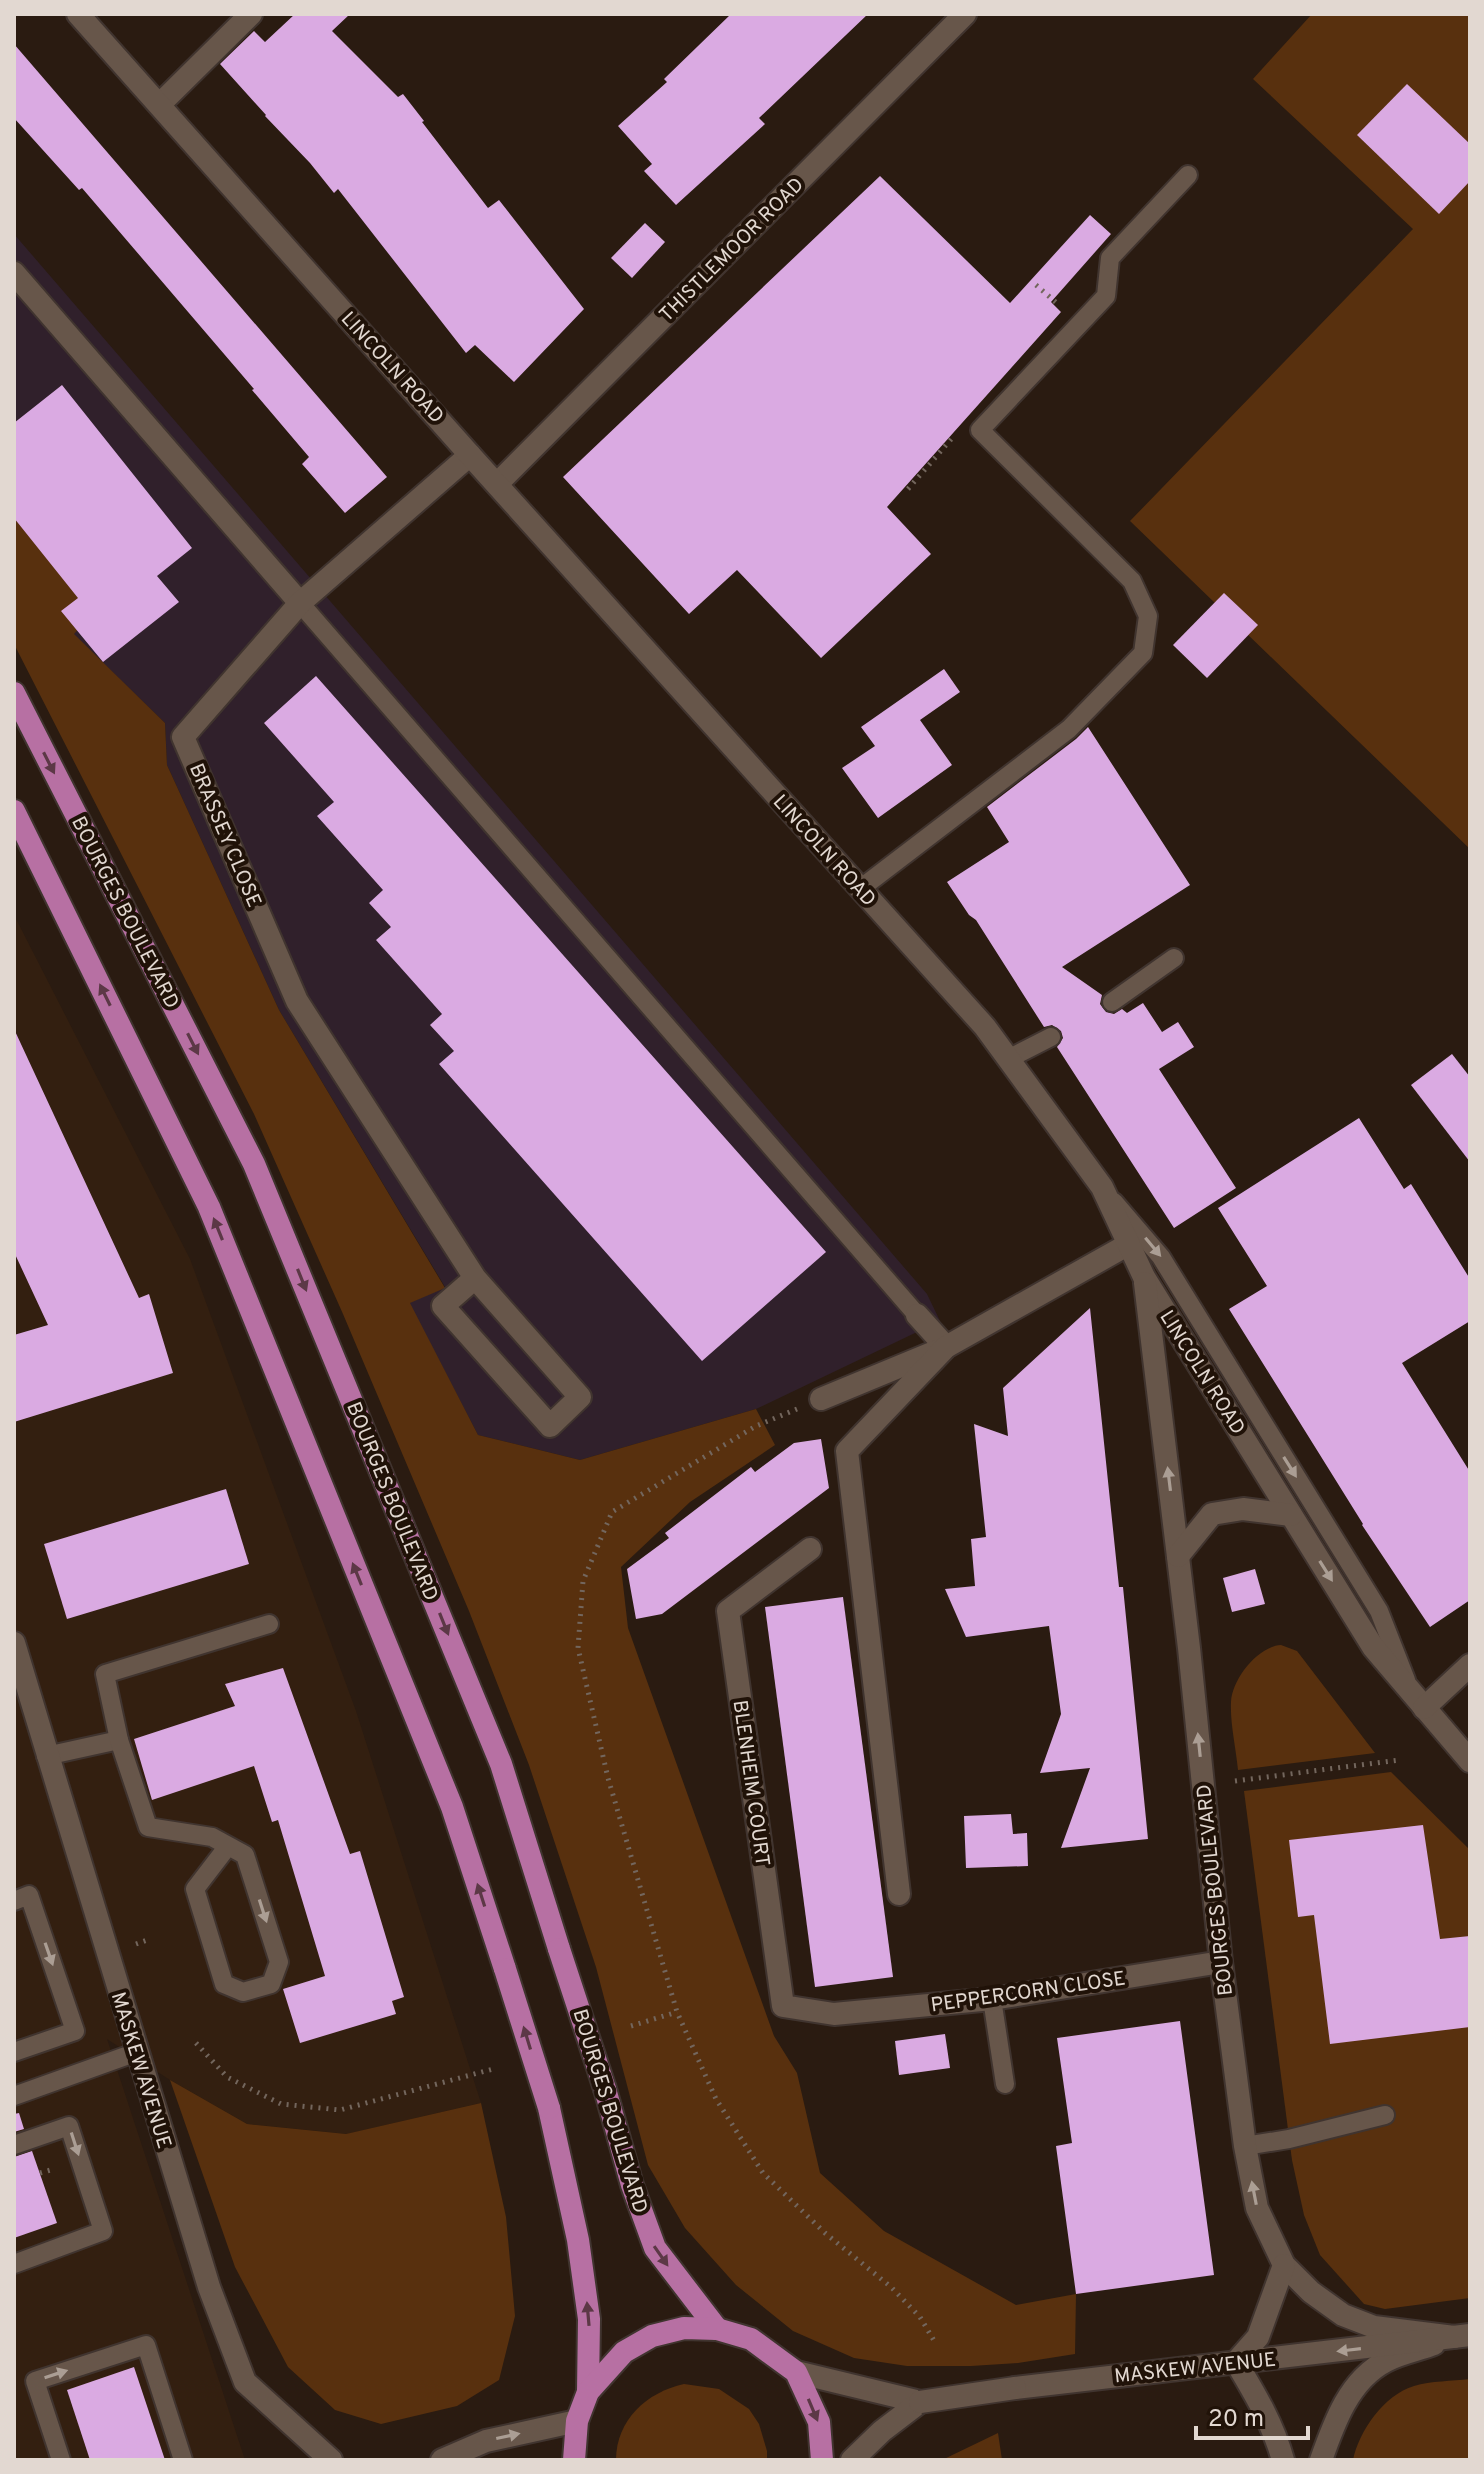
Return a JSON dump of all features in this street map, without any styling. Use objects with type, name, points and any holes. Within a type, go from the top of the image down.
[{"type":"main road","name":"BOURGES BOULEVARD","points":[[14,693],[254,1164],[501,1764],[605,2089],[632,2185],[655,2248],[717,2329]]},
{"type":"main road","points":[[14,811],[209,1207],[452,1807],[549,2108],[578,2240],[589,2319],[588,2392],[577,2421],[574,2460]]},
{"type":"main road","points":[[588,2392],[624,2352],[652,2336],[684,2328],[717,2329],[751,2339],[796,2372],[819,2422],[822,2460]]},
{"type":"street","name":"LINCOLN ROAD","points":[[78,14],[985,1027],[1102,1187],[1144,1277],[1373,1647],[1470,1761]]},
{"type":"street","points":[[160,104],[251,14]]},
{"type":"street","name":"THISTLEMOOR ROAD","points":[[497,484],[965,14]]},
{"type":"street","points":[[14,273],[300,603]]},
{"type":"street","name":"BRASSEY CLOSE","points":[[470,455],[300,603],[183,737],[297,1001],[475,1278],[580,1397],[550,1426],[443,1306],[475,1278]]},
{"type":"street","points":[[821,1399],[946,1347],[1129,1244]]},
{"type":"street","name":"BOURGES BOULEVARD","points":[[1144,1277],[1189,1648],[1221,1962],[1245,2146],[1257,2208],[1284,2265],[1311,2292],[1343,2315],[1374,2327],[1462,2336]]},
{"type":"street","points":[[917,1315],[946,1347]]},
{"type":"street","points":[[899,1894],[847,1451],[946,1347]]},
{"type":"street","points":[[1178,1556],[1212,1514],[1243,1509],[1291,1515]]},
{"type":"street","name":"BLENHEIM COURT","points":[[810,1549],[728,1611],[783,2006],[834,2014]]},
{"type":"street","name":"MASKEW AVENUE","points":[[14,1643],[209,2287],[245,2382],[331,2460]]},
{"type":"street","points":[[1418,1700],[1470,1665]]},
{"type":"street","name":"PEPPERCORN CLOSE","points":[[834,2014],[992,1999],[1221,1962]]},
{"type":"street","points":[[1283,2460],[1276,2434],[1236,2362],[1258,2337],[1284,2265]]},
{"type":"street","points":[[1321,2460],[1335,2422],[1356,2384],[1385,2361],[1462,2336]]},
{"type":"street","name":"MASKEW AVENUE","points":[[796,2372],[920,2402],[1015,2388],[1462,2336]]},
{"type":"street","name":"MASKEW AVENUE","points":[[852,2460],[882,2431],[920,2402]]},
{"type":"street","points":[[442,2460],[486,2441],[577,2421]]},
{"type":"lane","points":[[860,889],[1069,729],[1143,653],[1148,616],[1132,581],[980,430],[1106,296],[1110,258],[1188,175]]},
{"type":"lane","points":[[300,603],[917,1315]]},
{"type":"lane","points":[[1112,1002],[1174,958]]},
{"type":"lane","points":[[1008,1059],[1051,1037]]},
{"type":"lane","points":[[1102,1187],[1161,1257],[1379,1611],[1418,1700]]},
{"type":"lane","points":[[228,1846],[195,1889],[224,1984],[243,1992],[271,1984],[279,1962],[245,1855],[212,1837],[148,1827],[119,1740],[105,1674],[269,1624]]},
{"type":"lane","points":[[46,1756],[119,1740]]},
{"type":"lane","points":[[14,1901],[29,1895],[75,2031],[14,2052]]},
{"type":"lane","points":[[992,1999],[1005,2084]]},
{"type":"lane","points":[[14,2096],[137,2052]]},
{"type":"lane","points":[[1245,2146],[1289,2139],[1385,2115]]},
{"type":"lane","points":[[14,2145],[69,2126],[103,2231],[14,2264]]},
{"type":"lane","points":[[61,2460],[35,2381],[146,2345],[183,2460]]},
{"type":"path","points":[[821,1399],[756,1426],[612,1512],[583,1581],[578,1648],[608,1778],[677,2012],[716,2099],[763,2173],[825,2233],[891,2287],[920,2317],[936,2344]]},
{"type":"path","points":[[1235,1781],[1399,1760]]},
{"type":"path","points":[[631,2026],[677,2012]]},
{"type":"path","points":[[196,2043],[227,2077],[281,2104],[340,2110],[493,2069]]},
{"type":"shaded area","points":[[1312,14],[1470,14],[1470,849],[1130,521],[1413,229],[1253,79]]},
{"type":"shaded area","points":[[14,234],[927,1294],[940,1321],[756,1409],[580,1460],[478,1435],[409,1303],[445,1287],[279,1010],[167,765],[165,723],[73,634],[14,513]]},
{"type":"shaded area","points":[[14,513],[98,606],[74,634],[165,723],[167,765],[279,1010],[445,1288],[410,1303],[478,1435],[580,1460],[756,1409],[775,1445],[690,1502],[621,1567],[628,1628],[774,2036],[797,2073],[820,2173],[884,2231],[1016,2305],[1076,2294],[1075,2354],[1018,2363],[907,2366],[854,2358],[793,2331],[736,2285],[685,2228],[648,2165],[596,1967],[529,1765],[469,1611],[254,1114],[14,644]]},
{"type":"shaded area","points":[[14,915],[190,1259],[356,1711],[481,2103],[347,2134],[247,2124],[107,2039],[245,2460],[14,2460]]},
{"type":"shaded area","points":[[1281,1645],[1297,1651],[1375,1753],[1238,1770],[1231,1719],[1232,1693],[1241,1674],[1255,1657]]},
{"type":"shaded area","points":[[1391,1772],[1470,1850],[1470,2298],[1385,2309],[1364,2304],[1320,2255],[1304,2215],[1292,2160],[1244,1791]]},
{"type":"shaded area","points":[[170,2080],[247,2124],[346,2134],[481,2103],[506,2217],[515,2316],[499,2380],[457,2406],[381,2424],[335,2410],[288,2367],[235,2267]]},
{"type":"shaded area","points":[[1470,2379],[1470,2460],[1353,2460],[1367,2426],[1393,2397],[1421,2384]]},
{"type":"shaded area","points":[[684,2384],[719,2389],[749,2409],[759,2424],[767,2460],[616,2460],[621,2432],[636,2410],[658,2394]]},
{"type":"shaded area","points":[[998,2433],[1002,2460],[942,2460]]},
{"type":"building","points":[[295,14],[350,14],[332,31],[398,97],[403,94],[488,208],[499,200],[584,309],[514,382],[475,345],[466,353],[338,189],[334,193],[220,64],[254,31],[265,42]]},
{"type":"building","points":[[731,14],[868,14],[759,118],[765,124],[676,205],[644,171],[652,164],[618,126],[667,82],[664,79]]},
{"type":"building","points":[[14,44],[387,477],[345,513],[302,464],[309,457],[254,389],[82,188],[79,190],[14,118]]},
{"type":"building","points":[[1407,84],[1470,144],[1470,181],[1439,214],[1357,135]]},
{"type":"building","points":[[880,176],[1010,303],[1090,215],[1111,234],[1051,302],[1061,312],[887,507],[931,554],[821,658],[737,570],[689,614],[563,477]]},
{"type":"building","points":[[645,223],[665,242],[632,278],[611,258]]},
{"type":"building","points":[[62,385],[192,548],[157,576],[179,602],[103,662],[61,611],[78,598],[14,518],[14,423]]},
{"type":"building","points":[[1224,593],[1258,625],[1207,678],[1173,645]]},
{"type":"building","points":[[944,669],[960,692],[920,720],[952,765],[878,818],[842,768],[875,746],[861,727]]},
{"type":"building","points":[[316,676],[826,1252],[702,1361],[439,1064],[454,1051],[430,1025],[442,1014],[376,940],[391,927],[369,903],[383,890],[317,816],[334,802],[264,723]]},
{"type":"building","points":[[1088,727],[1190,885],[1062,967],[1102,995],[1100,1004],[1106,1012],[1114,1014],[1122,1009],[1127,1013],[1143,1003],[1162,1032],[1178,1022],[1194,1047],[1159,1069],[1236,1188],[1174,1228],[1057,1047],[1063,1038],[1061,1031],[1052,1025],[1044,1027],[976,920],[969,915],[947,882],[1009,842],[987,807]]},
{"type":"building","points":[[14,1029],[139,1298],[149,1294],[173,1373],[14,1422],[14,1335],[48,1325],[14,1252]]},
{"type":"building","points":[[1452,1054],[1470,1077],[1470,1162],[1411,1085]]},
{"type":"building","points":[[1359,1118],[1404,1189],[1411,1184],[1470,1279],[1470,1321],[1402,1363],[1470,1472],[1470,1600],[1430,1627],[1362,1525],[1229,1309],[1267,1286],[1218,1208]]},
{"type":"building","points":[[1090,1308],[1119,1587],[1123,1587],[1148,1839],[1061,1848],[1090,1768],[1040,1773],[1061,1714],[1049,1626],[966,1637],[945,1589],[975,1586],[971,1539],[986,1537],[974,1424],[1008,1436],[1003,1388]]},
{"type":"building","points":[[821,1439],[829,1488],[662,1614],[636,1619],[627,1569],[669,1538],[665,1533],[751,1467],[755,1472],[794,1443]]},
{"type":"building","points":[[226,1489],[249,1564],[67,1619],[44,1544]]},
{"type":"building","points":[[1255,1569],[1265,1604],[1232,1612],[1223,1578]]},
{"type":"building","points":[[843,1597],[893,1977],[815,1987],[765,1607]]},
{"type":"building","points":[[283,1668],[350,1854],[360,1851],[404,1997],[392,2001],[396,2014],[300,2043],[283,1989],[325,1976],[278,1820],[272,1822],[254,1766],[152,1800],[134,1739],[235,1706],[225,1684]]},
{"type":"building","points":[[1011,1814],[1013,1834],[1027,1833],[1028,1866],[966,1868],[964,1816]]},
{"type":"building","points":[[1423,1825],[1440,1939],[1470,1936],[1470,2027],[1330,2044],[1314,1915],[1298,1917],[1289,1840]]},
{"type":"building","points":[[1180,2021],[1214,2275],[1076,2294],[1056,2146],[1072,2143],[1057,2038]]},
{"type":"building","points":[[945,2034],[950,2068],[899,2075],[895,2041]]},
{"type":"building","points":[[19,2113],[24,2129],[14,2132],[14,2114]]},
{"type":"building","points":[[32,2151],[57,2223],[14,2238],[14,2157]]},
{"type":"building","points":[[134,2367],[165,2460],[90,2460],[67,2390]]}]
